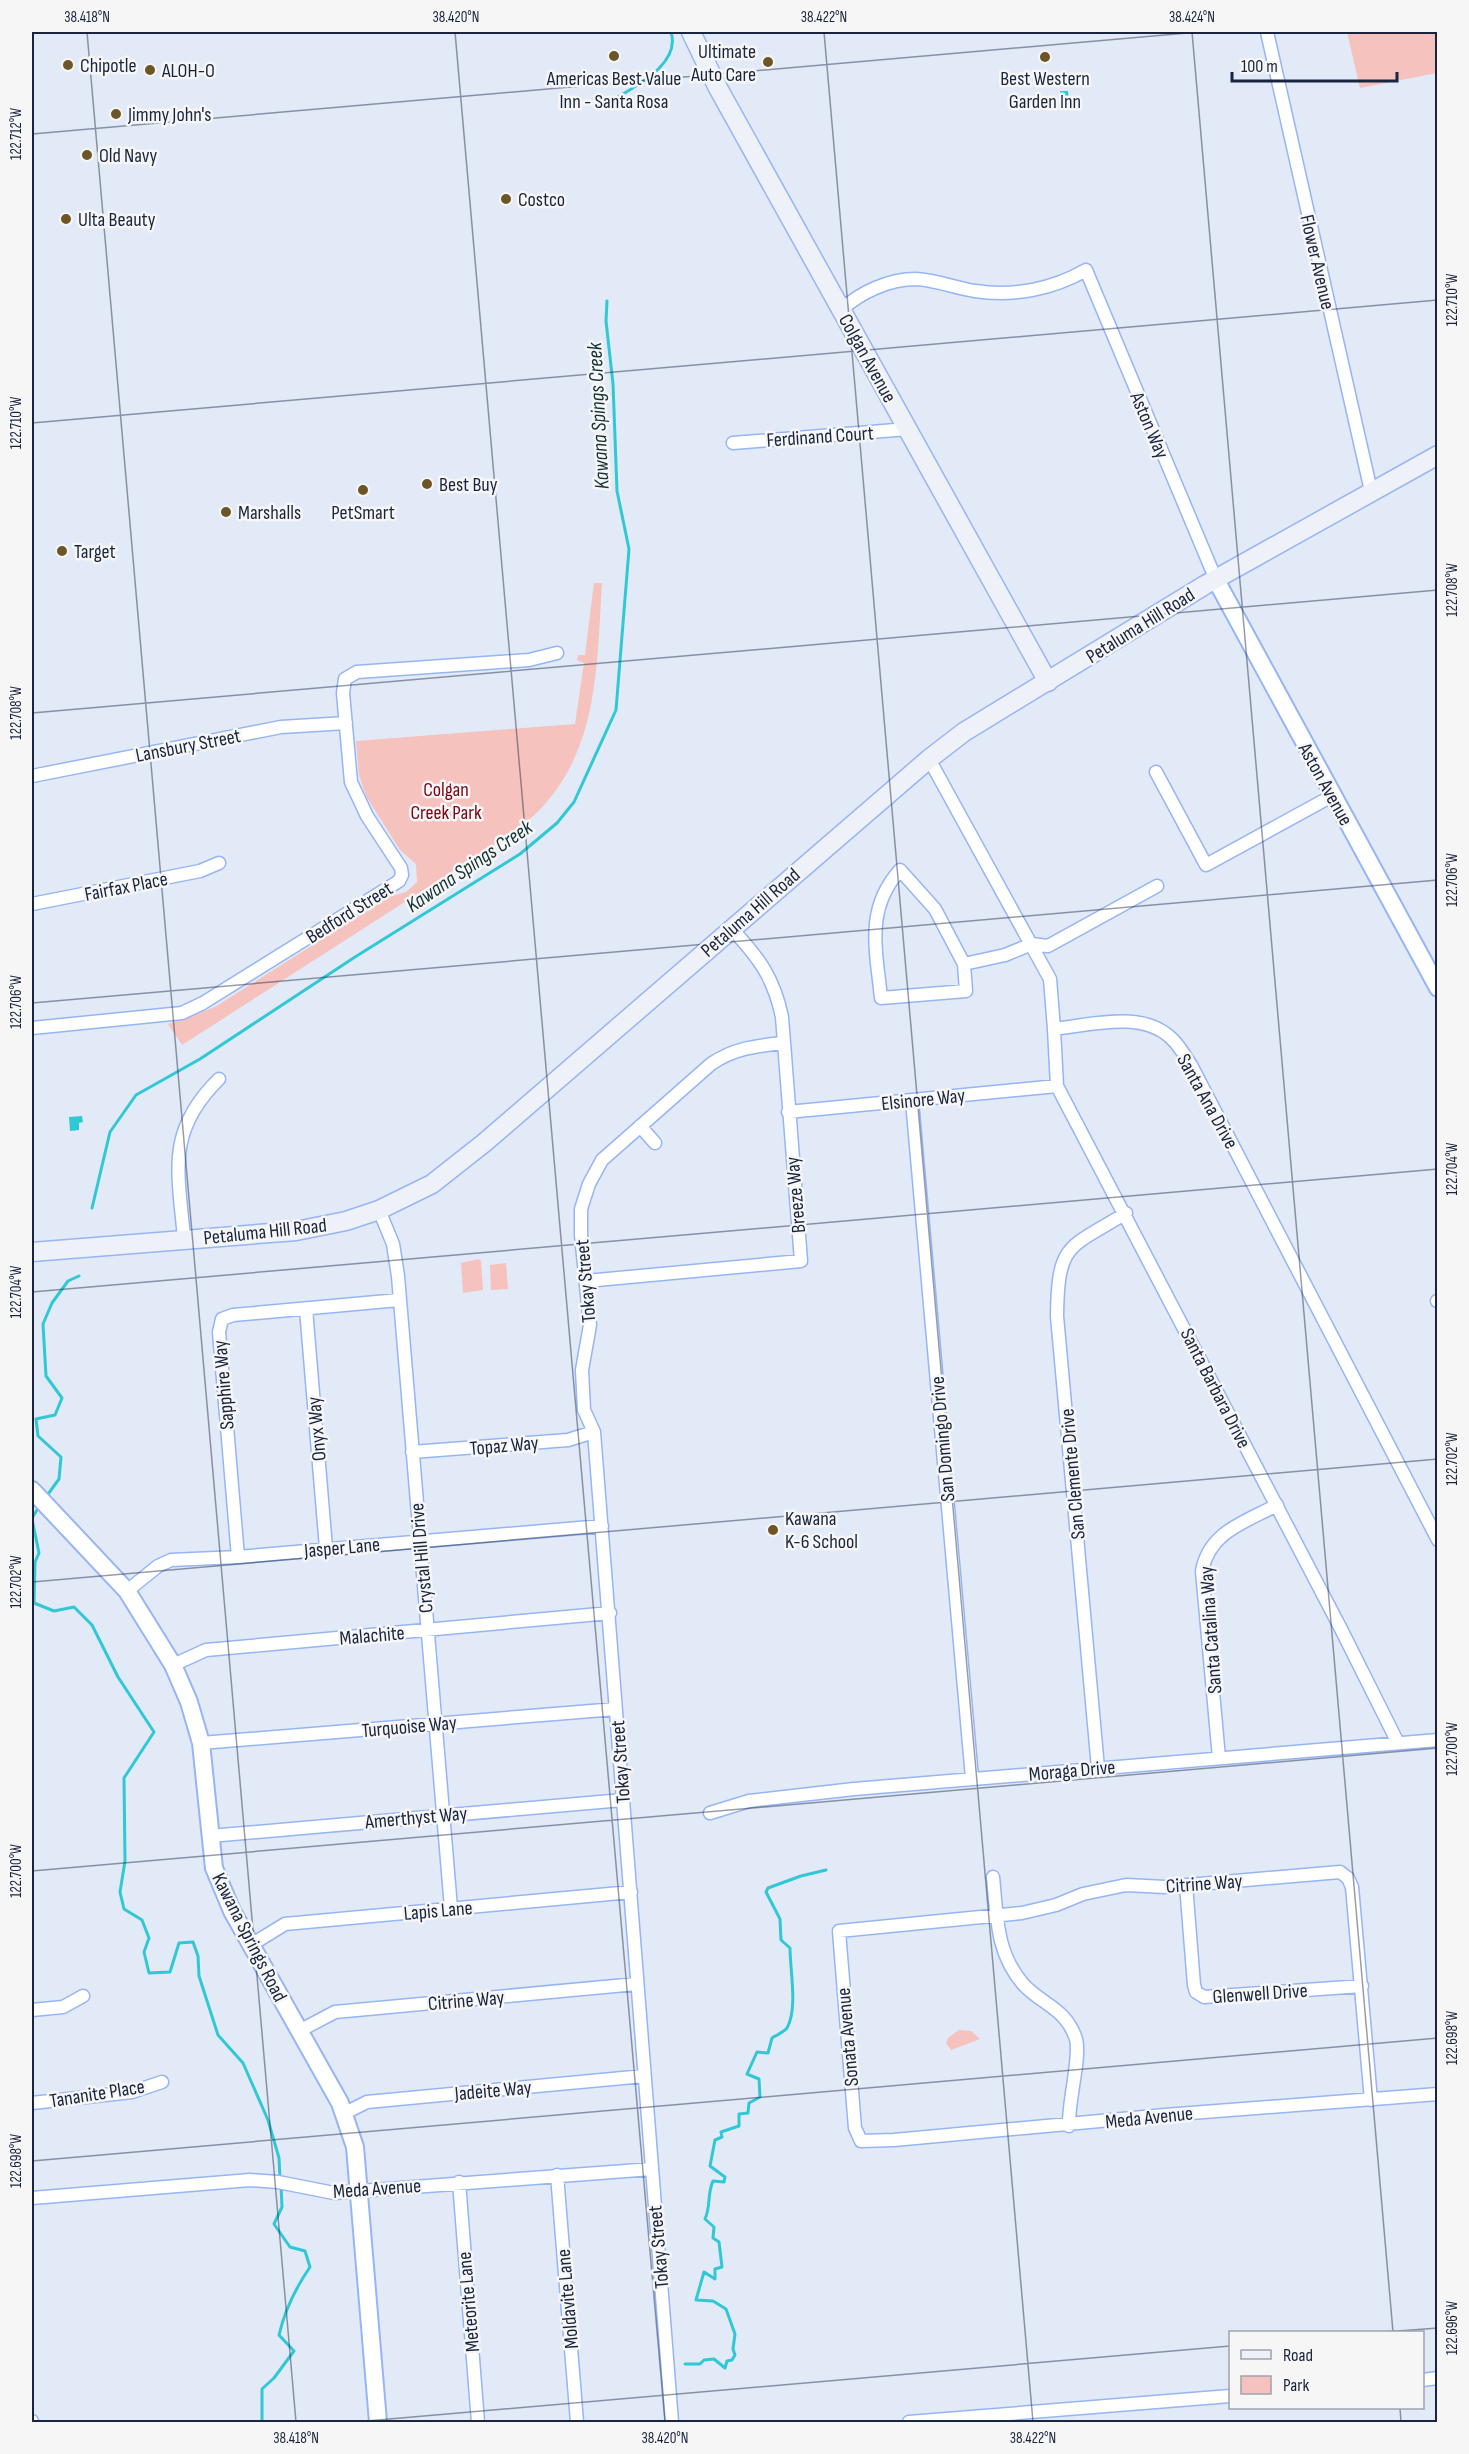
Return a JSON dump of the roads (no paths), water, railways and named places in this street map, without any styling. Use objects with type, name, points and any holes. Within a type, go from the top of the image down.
[{"type":"main road","name":"Colgan Avenue","points":[[691,32],[718,88],[1048,682]]},
{"type":"main road","name":"Petaluma Hill Road","points":[[32,1252],[184,1238],[296,1231],[346,1221],[379,1210],[432,1184],[454,1168],[928,759],[989,715],[1216,580],[1437,455]]},
{"type":"street","name":"Flower Avenue","points":[[1268,32],[1371,492]]},
{"type":"street","name":"Aston Way","points":[[841,310],[856,296],[871,289],[916,279],[977,292],[1011,292],[1064,283],[1086,270],[1216,580]]},
{"type":"street","name":"Ferdinand Court","points":[[733,443],[908,429]]},
{"type":"street","name":"Aston Avenue","points":[[1216,580],[1437,988]]},
{"type":"street","name":"Bedford Street","points":[[32,1028],[182,1013],[203,1003],[399,881],[402,875],[401,868],[367,816],[354,791],[343,693],[345,679],[357,672],[529,660],[557,653]]},
{"type":"street","name":"Lansbury Street","points":[[32,776],[281,727],[346,723]]},
{"type":"street","points":[[928,759],[1050,979],[1054,1029]]},
{"type":"street","points":[[1156,772],[1206,865],[1332,796]]},
{"type":"street","name":"Fairfax Place","points":[[32,904],[200,871],[219,864]]},
{"type":"street","points":[[900,870],[935,909],[964,964],[966,991],[880,998],[875,936],[877,909],[886,886],[900,870]]},
{"type":"street","points":[[964,964],[1005,955],[1032,944],[1048,946],[1157,886]]},
{"type":"street","name":"Breeze Way","points":[[586,1281],[801,1261],[780,1006],[767,971],[732,929]]},
{"type":"street","name":"Santa Ana Drive","points":[[1054,1029],[1123,1022],[1150,1025],[1171,1038],[1191,1065],[1437,1540]]},
{"type":"street","name":"Santa Barbara Drive","points":[[1054,1029],[1057,1086],[1277,1505],[1398,1743]]},
{"type":"street","name":"Tokay Street","points":[[672,2422],[636,1984],[610,1613],[594,1432],[584,1410],[582,1389],[582,1370],[590,1325],[581,1209],[589,1184],[602,1160],[725,1054],[743,1048],[783,1043]]},
{"type":"street","points":[[184,1238],[178,1157],[181,1135],[201,1096],[219,1078]]},
{"type":"street","name":"Elsinore Way","points":[[788,1112],[1057,1086]]},
{"type":"street","name":"San Domingo Drive","points":[[912,1101],[972,1778]]},
{"type":"street","points":[[640,1126],[656,1143]]},
{"type":"street","name":"Crystal Hill Drive","points":[[379,1210],[393,1244],[399,1300],[451,1908]]},
{"type":"street","name":"San Clemente Drive","points":[[1098,1768],[1057,1316],[1058,1288],[1061,1262],[1075,1243],[1125,1214]]},
{"type":"street","name":"Sapphire Way","points":[[238,1557],[219,1325],[222,1319],[233,1315],[399,1300]]},
{"type":"street","name":"Onyx Way","points":[[306,1309],[326,1548]]},
{"type":"street","name":"Topaz Way","points":[[412,1452],[568,1440],[594,1432]]},
{"type":"street","name":"Kawana Springs Road","points":[[32,1490],[127,1591],[173,1665],[189,1702],[201,1743],[214,1868],[251,1945],[345,2113],[355,2147],[378,2422]]},
{"type":"street","name":"Santa Catalina Way","points":[[1219,1758],[1202,1571],[1205,1556],[1212,1543],[1226,1532],[1277,1505]]},
{"type":"street","name":"Jasper Lane","points":[[127,1591],[158,1566],[171,1560],[238,1557],[602,1526]]},
{"type":"street","name":"Malachite","points":[[173,1665],[206,1650],[610,1613]]},
{"type":"street","name":"Turquoise Way","points":[[201,1743],[616,1709]]},
{"type":"street","name":"Moraga Drive","points":[[710,1813],[730,1805],[769,1798],[972,1778],[1437,1740]]},
{"type":"street","name":"Amerthyst Way","points":[[210,1836],[623,1800]]},
{"type":"street","name":"Citrine Way","points":[[838,1931],[1037,1911],[1083,1894],[1126,1885],[1186,1885],[1340,1872],[1348,1878],[1352,1887],[1371,2100]]},
{"type":"street","points":[[993,1876],[1005,1959],[1024,1986],[1056,2008],[1076,2040],[1077,2056],[1068,2103],[1070,2126]]},
{"type":"street","name":"Glenwell Drive","points":[[1186,1885],[1194,1985],[1196,1992],[1204,1997],[1362,1986]]},
{"type":"street","name":"Lapis Lane","points":[[251,1945],[285,1924],[631,1892]]},
{"type":"street","name":"Sonata Avenue","points":[[838,1931],[855,2128],[861,2141]]},
{"type":"street","name":"Citrine Way","points":[[299,2031],[334,2012],[636,1984]]},
{"type":"street","points":[[32,2010],[63,2007],[83,1996]]},
{"type":"street","name":"Jadeite Way","points":[[345,2113],[367,2102],[644,2076]]},
{"type":"street","name":"Tananite Place","points":[[32,2103],[132,2092],[162,2082]]},
{"type":"street","name":"Meda Avenue","points":[[861,2141],[1070,2126],[1198,2112],[1437,2094]]},
{"type":"street","name":"Meda Avenue","points":[[32,2198],[262,2180],[334,2193],[652,2169]]},
{"type":"street","name":"Moldavite Lane","points":[[557,2175],[577,2422]]},
{"type":"street","name":"Meteorite Lane","points":[[459,2182],[478,2422]]},
{"type":"street","points":[[909,2422],[1229,2396]]},
{"type":"water","points":[[1060,91],[1068,91],[1069,100],[1073,105],[1069,110],[1061,103]]},
{"type":"water","points":[[82,1116],[83,1122],[79,1123],[79,1130],[70,1131],[69,1117]]},
{"type":"waterway","name":"Kawana Spings Creek","points":[[604,106],[651,76],[661,66],[669,56],[672,45],[671,32]]},
{"type":"waterway","name":"Kawana Spings Creek","points":[[92,1208],[110,1132],[136,1095],[200,1059],[355,957],[520,854],[557,823],[574,802],[616,710],[629,549],[617,491],[613,384],[606,321],[607,301]]},
{"type":"waterway","name":"Kawana Spings Creek","points":[[46,1497],[59,1479],[61,1457],[38,1436],[36,1419],[55,1415],[62,1398],[46,1376],[43,1324],[52,1303],[68,1281],[79,1276]]},
{"type":"waterway","name":"Kawana Spings Creek","points":[[32,1518],[39,1507]]},
{"type":"waterway","name":"Kawana Spings Creek","points":[[32,1519],[39,1553],[35,1562],[34,1603],[54,1611],[74,1607],[92,1625],[118,1677],[154,1732],[124,1778],[125,1861],[120,1892],[124,1909],[142,1920],[149,1938],[144,1952],[149,1973],[170,1972],[179,1943],[193,1942],[198,1956],[199,1976],[218,2035],[243,2063],[268,2120],[279,2158],[280,2178]]},
{"type":"waterway","points":[[685,2364],[700,2364],[704,2360],[714,2359],[725,2368],[727,2361],[732,2360],[735,2355],[733,2349],[735,2334],[726,2309],[713,2301],[696,2300],[704,2272],[715,2279],[715,2269],[722,2267],[719,2242],[713,2238],[714,2227],[705,2219],[713,2181],[724,2182],[725,2177],[710,2166],[715,2140],[722,2137],[721,2132],[739,2126],[739,2114],[748,2113],[749,2103],[760,2097],[759,2079],[747,2074],[757,2052],[768,2053],[772,2038],[787,2028],[792,2011],[790,1948],[781,1940],[780,1919],[766,1892],[768,1888],[826,1870]]},
{"type":"waterway","name":"Kawana Spings Creek","points":[[262,2422],[262,2389],[274,2378],[294,2351],[279,2335],[284,2316],[310,2267],[305,2251],[290,2247],[274,2224],[282,2207],[281,2185]]},
{"type":"place","name":"Americas Best Value Inn - Santa Rosa","points":[[614,56]]},
{"type":"place","name":"Best Western Garden Inn","points":[[1045,57]]},
{"type":"place","name":"Ultimate Auto Care","points":[[768,62]]},
{"type":"place","name":"Chipotle","points":[[68,65]]},
{"type":"place","name":"ALOH-O","points":[[150,70]]},
{"type":"place","name":"Jimmy John's","points":[[116,114]]},
{"type":"place","name":"Old Navy","points":[[87,155]]},
{"type":"place","name":"Costco","points":[[506,199]]},
{"type":"place","name":"Ulta Beauty","points":[[66,219]]},
{"type":"place","name":"Best Buy","points":[[427,484]]},
{"type":"place","name":"PetSmart","points":[[363,490]]},
{"type":"place","name":"Marshalls","points":[[226,512]]},
{"type":"place","name":"Target","points":[[62,551]]},
{"type":"place","name":"Kawana K-6 School","points":[[773,1530]]},
{"type":"park label","name":"Colgan Creek Park","points":[[446,800]]}]
